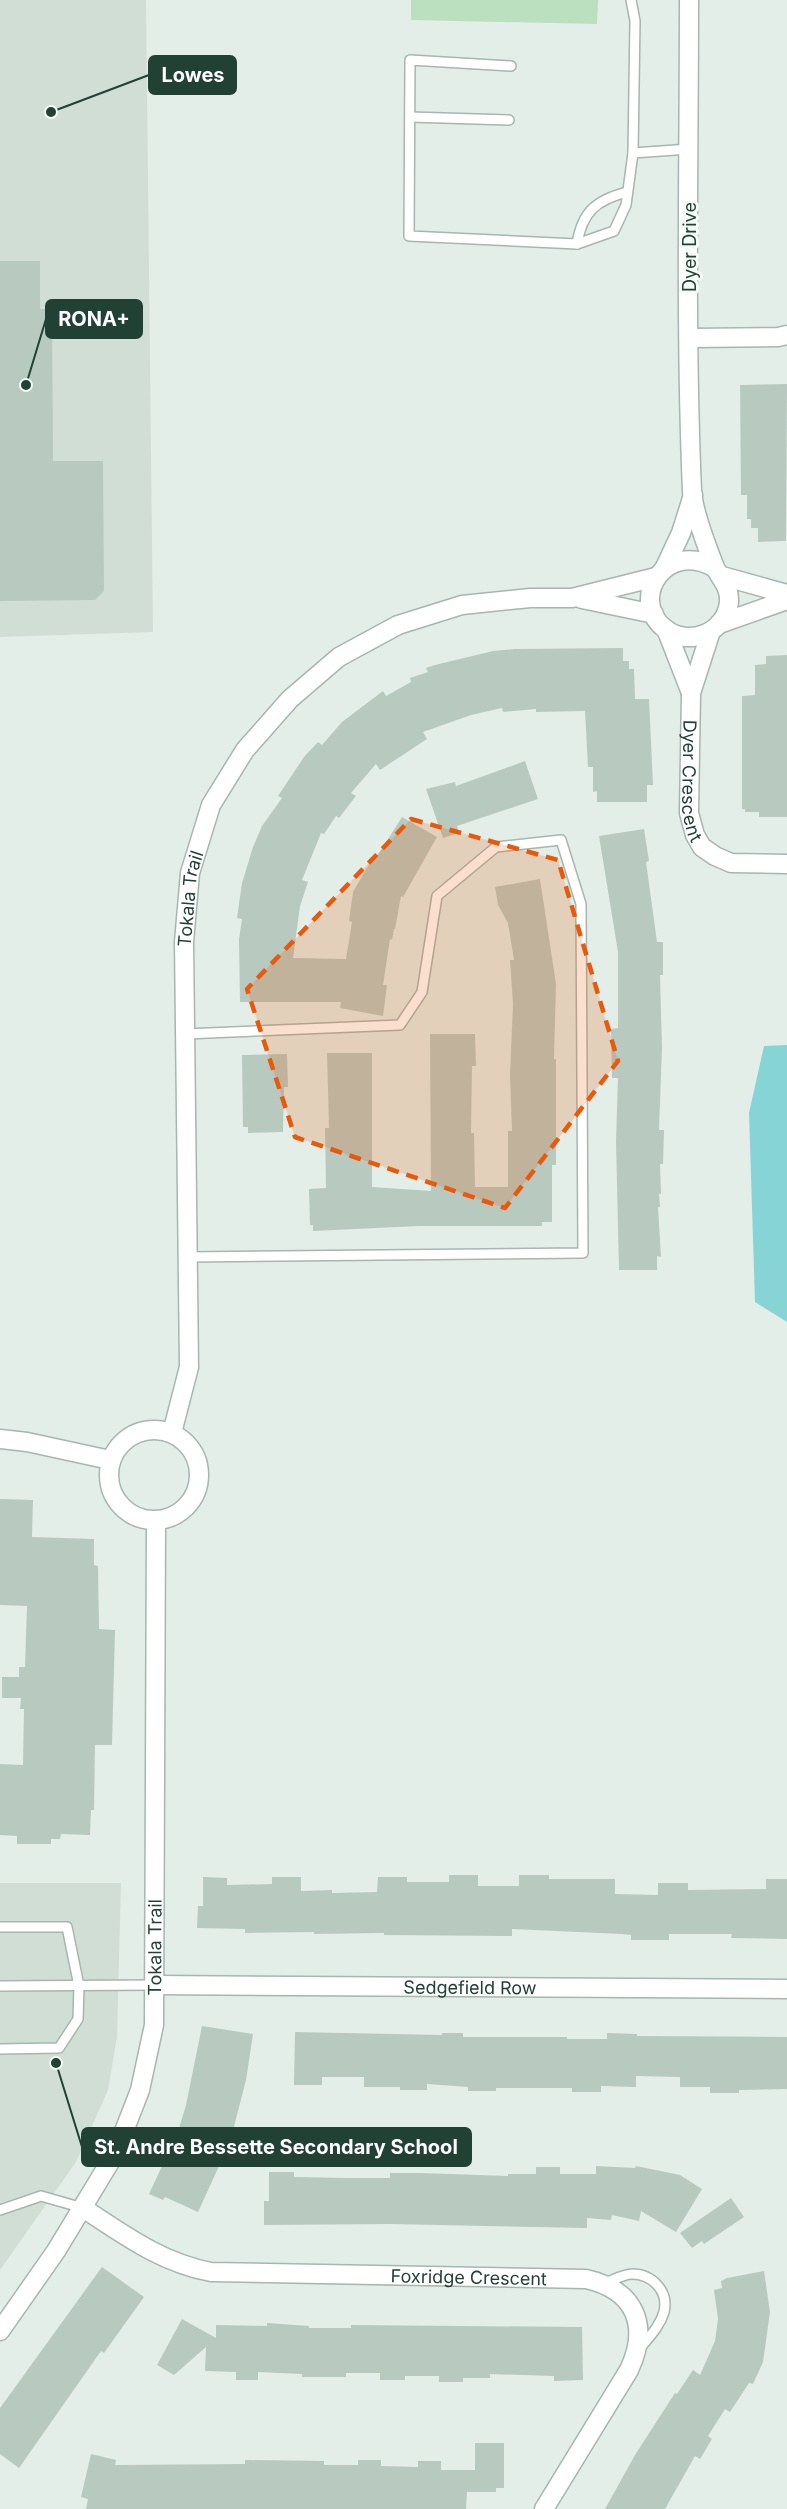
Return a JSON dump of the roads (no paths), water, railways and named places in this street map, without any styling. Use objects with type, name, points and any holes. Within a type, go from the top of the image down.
[{"type":"street","name":"Dyer Drive","points":[[689,0],[689,338],[693,495],[718,572]]},
{"type":"street","points":[[689,338],[787,335]]},
{"type":"street","name":"Dyer Drive","points":[[661,572],[681,533],[693,495]]},
{"type":"street","points":[[787,594],[718,572],[703,561],[690,559],[677,561],[661,572],[651,589],[654,614],[666,629],[688,638],[700,636],[787,600]]},
{"type":"street","name":"Tokala Trail","points":[[572,598],[661,572]]},
{"type":"street","points":[[715,628],[726,613],[729,601],[728,588],[718,572]]},
{"type":"street","name":"Tokala Trail","points":[[172,1433],[189,1366],[184,942],[189,873],[211,805],[252,741],[290,699],[339,657],[398,625],[462,605],[530,598],[572,598],[654,614]]},
{"type":"street","name":"Dyer Crescent","points":[[715,628],[691,693],[689,813],[695,835],[702,847],[731,863],[787,864]]},
{"type":"street","name":"Dyer Crescent","points":[[666,629],[691,693]]},
{"type":"street","points":[[158,1429],[172,1433],[185,1442],[194,1454],[199,1468],[198,1484],[193,1498],[183,1510],[170,1518],[156,1521],[141,1520],[127,1513],[117,1502],[110,1489],[108,1474],[110,1460],[118,1446],[136,1433],[158,1429]]},
{"type":"street","points":[[0,1438],[110,1460]]},
{"type":"street","name":"Tokala Trail","points":[[0,2331],[83,2208],[116,2152],[140,2090],[154,2025],[156,1521]]},
{"type":"street","name":"Sedgefield Row","points":[[154,1985],[787,1989]]},
{"type":"street","name":"Foxridge Crescent","points":[[83,2208],[168,2260],[190,2269],[211,2272],[586,2279],[605,2283]]},
{"type":"street","points":[[544,2509],[637,2353],[639,2332],[634,2311],[620,2294],[605,2283]]},
{"type":"lane","points":[[511,66],[410,60],[409,236],[578,244],[614,231],[626,205],[633,153],[635,21],[631,0]]},
{"type":"lane","points":[[410,117],[509,120]]},
{"type":"lane","points":[[633,153],[689,149]]},
{"type":"lane","points":[[578,244],[580,225],[588,213],[610,196],[627,192]]},
{"type":"lane","points":[[185,1034],[400,1025],[422,992],[437,896],[496,847],[561,840],[582,904],[583,1253],[188,1257]]},
{"type":"lane","points":[[0,1927],[67,1927],[79,1986],[78,2019],[59,2048],[0,2049]]},
{"type":"lane","points":[[0,1986],[154,1985]]},
{"type":"lane","points":[[0,2210],[41,2196],[83,2208]]},
{"type":"lane","points":[[605,2283],[631,2274],[647,2277],[659,2285],[665,2297],[665,2310],[659,2324],[637,2353]]},
{"type":"water","points":[[787,1045],[787,1322],[755,1302],[749,1113],[764,1046]]},
{"type":"place","name":"Lowes","points":[[51,112]]},
{"type":"place","name":"RONA+","points":[[26,385]]},
{"type":"place","name":"St. Andre Bessette Secondary School","points":[[56,2063]]}]
